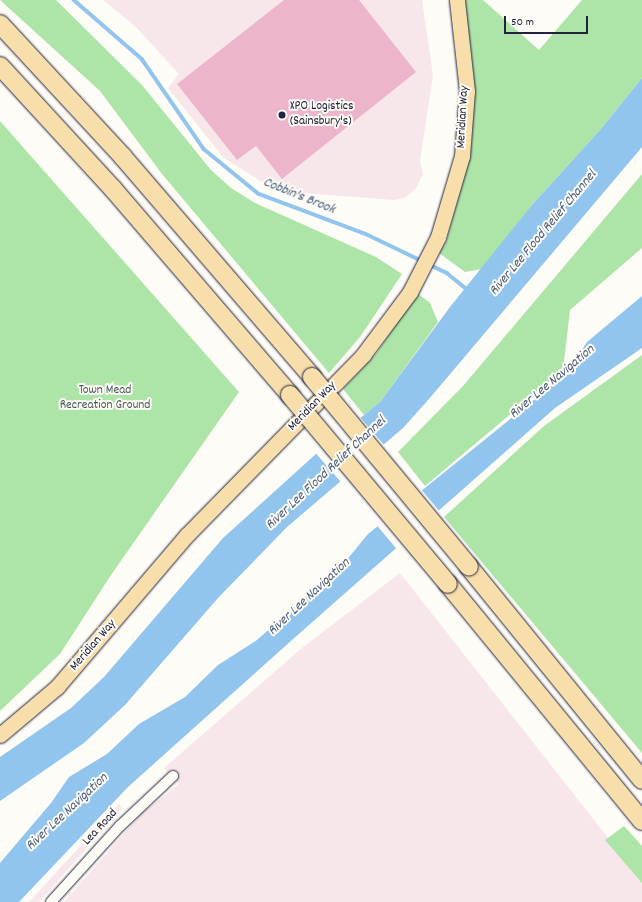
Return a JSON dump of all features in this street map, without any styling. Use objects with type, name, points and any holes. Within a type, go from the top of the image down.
[{"type":"highway","points":[[0,24],[138,174],[312,377],[469,566],[642,780]]},
{"type":"highway","points":[[0,66],[103,178],[290,395],[448,584],[642,821]]},
{"type":"main road","name":"Meridian Way","points":[[0,735],[58,687],[187,535],[363,355],[410,292],[438,237],[462,156],[466,91],[457,0]]},
{"type":"street","name":"Lea Road","points":[[51,902],[120,826],[173,776]]},
{"type":"shaded area","points":[[103,0],[422,0],[433,75],[420,161],[423,174],[415,190],[404,198],[395,200],[277,191],[223,157],[168,88],[179,74],[135,26]]},
{"type":"shaded area","points":[[400,573],[642,881],[642,902],[64,902],[141,814],[179,784],[164,768],[302,648]]},
{"type":"shaded area","points":[[119,804],[122,809],[39,902],[29,902]]},
{"type":"green space","points":[[0,0],[56,0],[142,85],[211,170],[231,188],[255,203],[376,257],[402,274],[360,337],[329,373],[162,174],[100,91]]},
{"type":"green space","points":[[465,0],[483,0],[539,50],[582,0],[642,0],[642,78],[600,130],[531,206],[482,269],[465,272],[439,253],[446,242],[462,185],[469,133],[472,77]]},
{"type":"green space","name":"Town Mead Recreation Ground","points":[[0,121],[239,392],[111,575],[60,654],[0,711]]},
{"type":"green space","points":[[642,174],[642,248],[570,310],[563,370],[425,486],[398,452],[463,386]]},
{"type":"green space","points":[[417,293],[430,303],[438,322],[380,402],[364,415],[343,389],[376,354]]},
{"type":"green space","points":[[642,355],[642,753],[444,517],[544,426]]},
{"type":"green space","points":[[624,826],[642,846],[642,883],[605,840]]},
{"type":"water","name":"River Lee Flood Relief Channel","points":[[642,78],[642,147],[429,399],[403,428],[287,527],[218,598],[125,705],[84,743],[0,801],[0,757],[71,708],[104,677],[223,538],[317,453],[380,402],[450,307],[531,206],[600,130]]},
{"type":"water","name":"River Lee Navigation","points":[[642,296],[642,348],[555,408],[292,640],[128,787],[19,902],[0,902],[0,863],[51,803],[69,777],[107,754],[139,724],[185,697],[218,665],[257,640],[345,562],[368,534],[566,374],[587,342]]},
{"type":"pier","points":[[359,416],[385,446],[342,484],[316,453]]},
{"type":"pier","points":[[420,488],[441,513],[398,550],[376,525]]},
{"type":"building","name":"XPO Logistics (Sainsbury's)","points":[[284,0],[359,0],[416,72],[282,179],[256,146],[237,160],[177,84]]},
{"type":"waterway","name":"Cobbin's Brook","points":[[74,0],[142,59],[204,149],[259,194],[366,234],[422,261]]},
{"type":"waterway","name":"Cobbin's Brook","points":[[428,264],[447,273],[469,291]]},
{"type":"place","name":"XPO Logistics (Sainsbury's)","points":[[282,115]]}]
